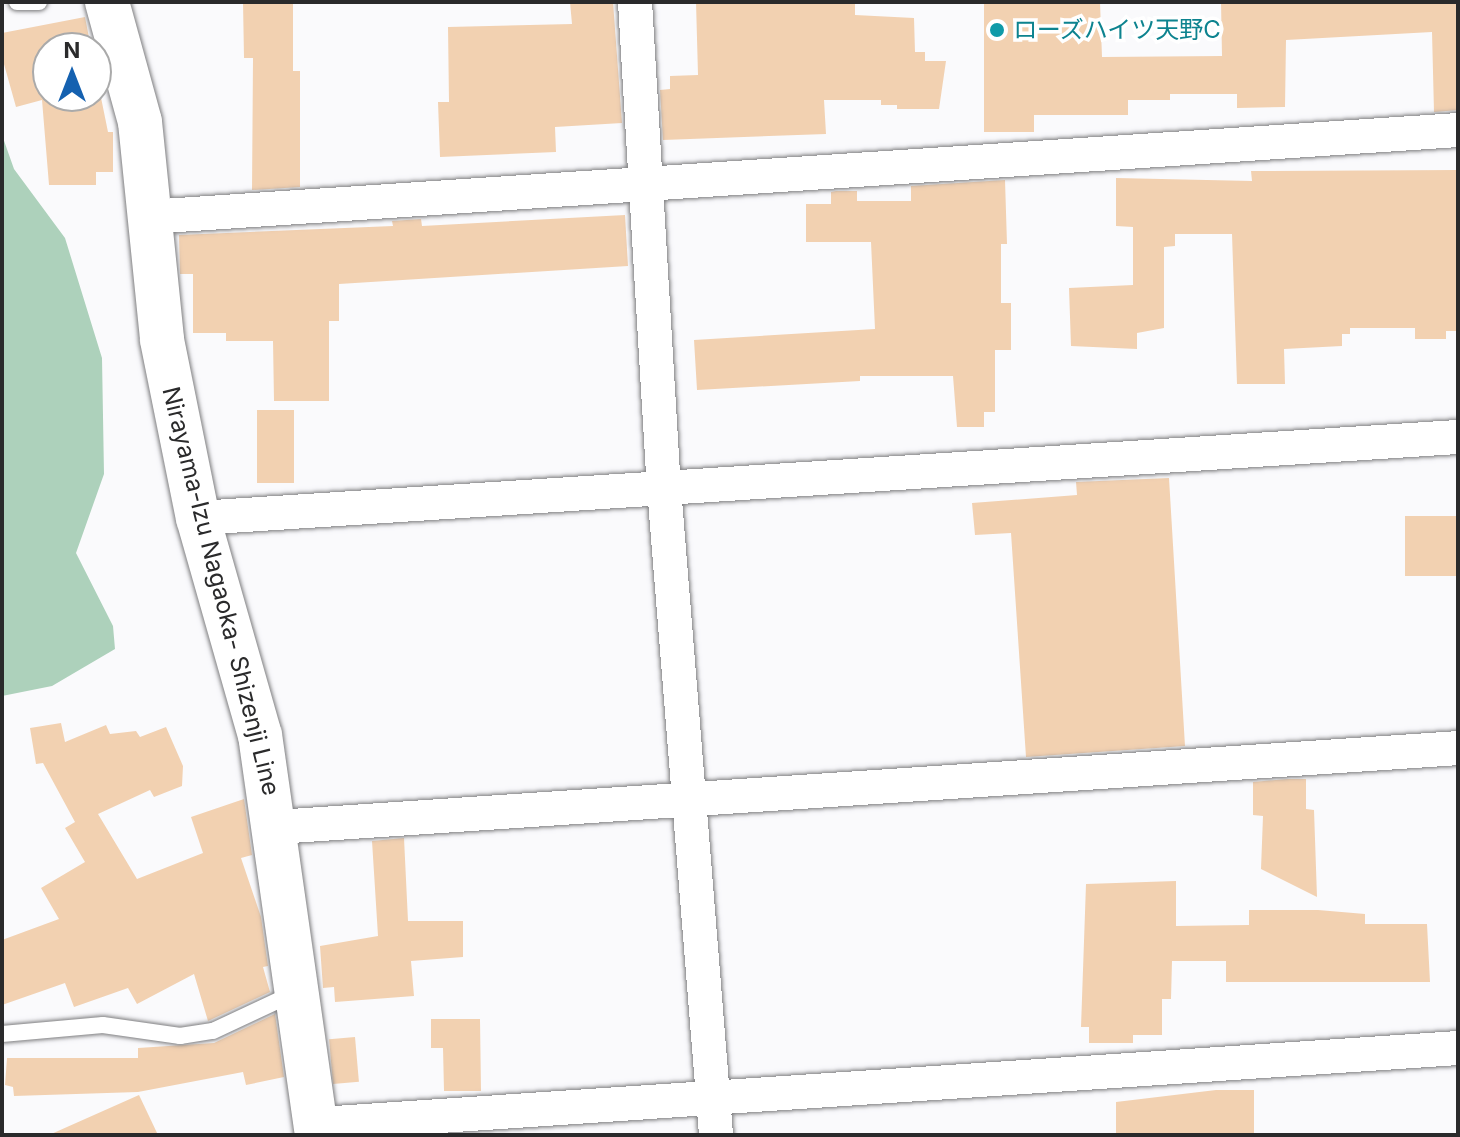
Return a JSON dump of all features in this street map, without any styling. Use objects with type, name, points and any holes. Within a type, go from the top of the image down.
[{"type":"main road","name":"Nirayama-Izu Nagaoka- Shizenji Line","points":[[107,2],[140,122],[162,340],[198,518],[260,735],[276,827],[318,1130]]},
{"type":"street","points":[[635,2],[649,185],[664,488],[716,1135]]},
{"type":"street","points":[[148,217],[1458,130]]},
{"type":"street","points":[[198,518],[1458,437]]},
{"type":"street","points":[[276,827],[688,803],[1458,748]]},
{"type":"street","points":[[318,1130],[713,1097],[1458,1048]]},
{"type":"lane","points":[[17,2],[39,2]]},
{"type":"lane","points":[[2,1034],[103,1025],[180,1036],[213,1031],[297,991]]},
{"type":"green space","points":[[2,135],[14,169],[65,238],[102,358],[104,474],[76,553],[113,626],[115,649],[52,686],[2,696]]},
{"type":"building","points":[[243,2],[293,2],[293,71],[300,71],[300,187],[252,190],[253,58],[244,58]]},
{"type":"building","points":[[570,2],[613,2],[622,123],[555,127],[556,152],[440,157],[438,102],[449,102],[448,27],[572,24]]},
{"type":"building","points":[[696,2],[855,2],[855,15],[914,18],[915,52],[925,52],[925,61],[946,61],[939,109],[897,109],[897,105],[881,105],[881,100],[824,100],[826,134],[663,140],[660,90],[670,89],[670,76],[698,75]]},
{"type":"building","points":[[984,2],[1100,2],[1102,57],[1222,56],[1221,2],[1458,2],[1458,110],[1434,112],[1432,32],[1286,40],[1285,107],[1237,108],[1237,94],[1170,94],[1170,100],[1128,100],[1128,115],[1034,115],[1034,132],[984,132]]},
{"type":"building","points":[[85,17],[88,32],[32,32],[32,103],[16,107],[2,57],[2,33]]},
{"type":"building","points":[[43,112],[104,112],[108,132],[113,132],[113,172],[96,172],[96,185],[49,185]]},
{"type":"building","points":[[1458,170],[1458,331],[1446,331],[1446,339],[1415,339],[1415,328],[1350,328],[1350,334],[1342,334],[1342,346],[1284,349],[1285,384],[1237,384],[1232,234],[1175,234],[1175,246],[1164,247],[1164,328],[1137,333],[1137,349],[1071,346],[1069,288],[1133,285],[1133,227],[1116,226],[1116,178],[1252,181],[1251,171]]},
{"type":"building","points":[[1005,180],[1007,244],[1001,244],[1001,303],[1011,303],[1011,350],[995,350],[995,412],[984,412],[984,427],[957,427],[953,376],[860,376],[860,381],[697,390],[694,340],[875,329],[871,242],[806,242],[806,204],[831,204],[831,192],[836,191],[857,191],[857,201],[911,201],[911,186]]},
{"type":"building","points":[[625,215],[628,266],[339,284],[339,321],[329,321],[329,401],[274,401],[273,341],[226,341],[226,333],[193,333],[193,274],[180,274],[179,235],[393,226],[392,221],[421,219],[422,226]]},
{"type":"building","points":[[257,410],[294,410],[294,483],[257,483]]},
{"type":"building","points":[[1169,478],[1185,746],[1026,757],[1011,533],[975,535],[972,503],[1077,495],[1076,482]]},
{"type":"building","points":[[1405,516],[1458,516],[1458,576],[1405,576]]},
{"type":"building","points":[[61,723],[65,742],[106,725],[110,734],[136,731],[140,737],[166,727],[183,766],[182,786],[154,797],[150,790],[98,814],[137,879],[203,853],[191,817],[244,799],[252,855],[241,858],[261,917],[268,966],[263,967],[270,992],[208,1021],[194,974],[137,1004],[128,988],[74,1007],[65,983],[2,1005],[2,940],[59,919],[41,888],[85,862],[65,828],[75,822],[43,763],[36,764],[30,728]]},
{"type":"building","points":[[1306,779],[1306,809],[1314,810],[1317,897],[1261,869],[1263,816],[1253,815],[1253,782]]},
{"type":"building","points":[[404,838],[408,921],[463,921],[463,957],[411,961],[414,996],[335,1002],[334,987],[323,988],[320,946],[378,936],[372,841]]},
{"type":"building","points":[[1176,881],[1176,926],[1249,925],[1249,910],[1318,910],[1365,914],[1365,924],[1427,924],[1430,982],[1226,982],[1226,961],[1172,961],[1171,999],[1162,999],[1162,1035],[1133,1035],[1133,1043],[1089,1043],[1089,1027],[1081,1027],[1086,884]]},
{"type":"building","points":[[275,1014],[284,1077],[246,1085],[243,1072],[138,1092],[14,1096],[13,1087],[5,1085],[7,1058],[138,1058],[138,1048],[214,1043]]},
{"type":"building","points":[[431,1019],[480,1019],[481,1091],[444,1091],[443,1048],[431,1048]]},
{"type":"building","points":[[355,1037],[359,1082],[333,1084],[329,1039]]},
{"type":"building","points":[[1216,1090],[1254,1090],[1254,1135],[1116,1135],[1116,1102]]},
{"type":"building","points":[[139,1095],[158,1135],[49,1135]]},
{"type":"place","name":"ローズハイツ天野C","points":[[997,30]]}]
